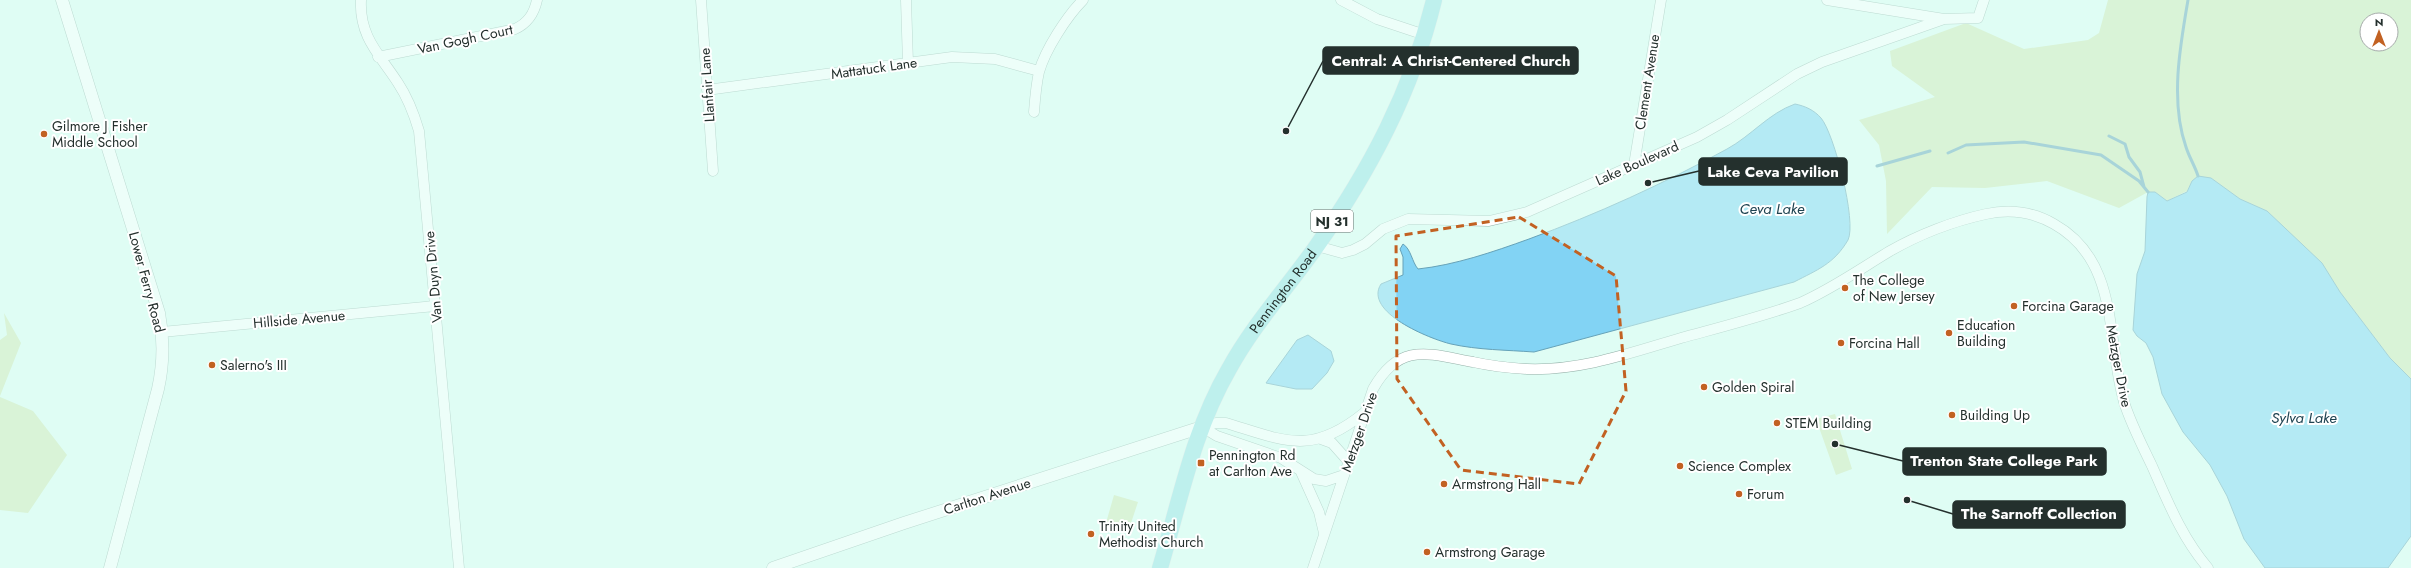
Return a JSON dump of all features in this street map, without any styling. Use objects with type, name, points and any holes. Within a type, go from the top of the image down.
[{"type":"main road","name":"Pennington Road","points":[[1160,568],[1191,455],[1219,387],[1238,353],[1317,246],[1383,139],[1413,73],[1425,36],[1434,0]]},
{"type":"street","name":"Lower Ferry Road","points":[[62,0],[159,313],[162,332],[162,369],[158,388],[110,568]]},
{"type":"street","name":"Van Duyn Drive","points":[[361,0],[366,33],[378,57],[407,98],[419,131],[459,568]]},
{"type":"street","name":"Van Gogh Court","points":[[378,57],[515,29],[528,20],[537,0]]},
{"type":"street","name":"Llanfair Lane","points":[[701,0],[713,171]]},
{"type":"street","points":[[906,0],[908,63]]},
{"type":"street","points":[[1034,112],[1039,71],[1044,58],[1070,15],[1083,0]]},
{"type":"street","points":[[1341,0],[1377,19],[1425,36]]},
{"type":"street","name":"Clement Avenue","points":[[1634,165],[1661,0]]},
{"type":"street","points":[[1827,0],[1944,19],[1978,18],[1984,0]]},
{"type":"street","name":"Lake Boulevard","points":[[1317,246],[1342,253],[1353,250],[1365,244],[1382,229],[1408,219],[1474,222],[1507,218],[1527,212],[1697,136],[1727,120],[1780,85],[1822,62],[1944,19]]},
{"type":"street","name":"Mattatuck Lane","points":[[707,90],[908,63],[972,57],[1014,62],[1039,71]]},
{"type":"street","name":"Metzger Drive","points":[[1313,568],[1364,413],[1379,379],[1397,362],[1421,353],[1432,353],[1499,366],[1527,369],[1560,368],[1603,362],[1800,303],[1819,294],[1905,243],[1971,219],[1999,212],[2012,212],[2039,217],[2063,229],[2084,247],[2098,270],[2102,282],[2121,390],[2132,422],[2177,522],[2192,548],[2208,568]]},
{"type":"street","name":"Hillside Avenue","points":[[162,332],[436,306]]},
{"type":"street","points":[[1202,427],[1216,423],[1226,423],[1288,442],[1307,442],[1321,439],[1346,428],[1364,413]]},
{"type":"street","points":[[1202,427],[1217,436],[1281,458],[1314,479],[1326,481],[1344,475]]},
{"type":"street","name":"Carlton Avenue","points":[[773,568],[904,523],[1202,427]]},
{"type":"street","points":[[1321,439],[1332,443],[1348,461]]},
{"type":"street","points":[[1301,472],[1319,512],[1324,533]]},
{"type":"highlighted area","points":[[1519,217],[1616,276],[1626,391],[1579,484],[1461,470],[1397,379],[1396,236]]},
{"type":"green space","points":[[2108,0],[2411,0],[2411,379],[2390,358],[2340,292],[2321,263],[2267,211],[2240,199],[2211,178],[2192,181],[2187,191],[2167,201],[2155,192],[2148,192],[2119,208],[2047,181],[1985,188],[1932,187],[1887,234],[1886,181],[1879,145],[1859,120],[1935,97],[1892,66],[1890,51],[1966,23],[2024,49],[2088,40],[2099,33]]},
{"type":"green space","points":[[4,313],[21,343],[0,396],[0,340],[7,335]]},
{"type":"green space","points":[[0,397],[33,411],[67,455],[28,513],[0,510]]},
{"type":"green space","points":[[1835,414],[1852,469],[1836,475],[1816,419]]},
{"type":"green space","points":[[1114,495],[1138,502],[1129,529],[1106,523]]},
{"type":"water","name":"Ceva Lake","points":[[1795,104],[1806,107],[1815,113],[1821,118],[1826,127],[1838,158],[1843,178],[1847,197],[1850,230],[1848,240],[1831,261],[1818,270],[1794,282],[1534,352],[1472,348],[1441,341],[1401,323],[1381,304],[1378,294],[1381,284],[1403,275],[1403,257],[1400,249],[1403,244],[1408,249],[1418,269],[1460,261],[1515,244],[1605,209],[1679,174],[1736,144],[1768,119]]},
{"type":"water","name":"Sylva Lake","points":[[2198,176],[2211,178],[2240,199],[2267,211],[2322,263],[2340,292],[2390,358],[2411,379],[2411,536],[2388,568],[2265,568],[2244,539],[2227,496],[2210,465],[2183,432],[2162,394],[2153,357],[2146,343],[2137,336],[2133,330],[2137,274],[2145,251],[2147,197],[2148,192],[2155,192],[2167,201],[2187,192],[2192,181]]},
{"type":"water","points":[[1308,335],[1331,351],[1334,361],[1327,373],[1312,389],[1296,389],[1266,383],[1297,340]]},
{"type":"waterway","points":[[2188,0],[2178,74],[2178,112],[2186,147],[2198,176]]},
{"type":"waterway","points":[[2109,136],[2125,144],[2129,157],[2140,172],[2144,187]]},
{"type":"waterway","points":[[1948,153],[1966,145],[2024,142],[2101,155],[2139,181],[2148,192]]},
{"type":"waterway","points":[[1877,166],[1930,151]]},
{"type":"place","name":"Central: A Christ-Centered Church","points":[[1286,131]]},
{"type":"place","name":"Gilmore J Fisher Middle School","points":[[44,134]]},
{"type":"place","name":"Lake Ceva Pavilion","points":[[1648,183]]},
{"type":"place","name":"The College of New Jersey","points":[[1845,288]]},
{"type":"place","name":"Forcina Garage","points":[[2014,306]]},
{"type":"place","name":"Education Building","points":[[1949,333]]},
{"type":"place","name":"Forcina Hall","points":[[1841,343]]},
{"type":"place","name":"Salerno's III","points":[[212,365]]},
{"type":"place","name":"Golden Spiral","points":[[1704,387]]},
{"type":"place","name":"Building Up","points":[[1952,415]]},
{"type":"place","name":"STEM Building","points":[[1777,423]]},
{"type":"place","name":"Trenton State College Park","points":[[1835,444]]},
{"type":"place","name":"Pennington Rd at Carlton Ave","points":[[1201,463]]},
{"type":"place","name":"Science Complex","points":[[1680,466]]},
{"type":"place","name":"Armstrong Hall","points":[[1444,484]]},
{"type":"place","name":"Forum","points":[[1739,494]]},
{"type":"place","name":"The Sarnoff Collection","points":[[1907,500]]},
{"type":"place","name":"Trinity United Methodist Church","points":[[1091,534]]},
{"type":"place","name":"Armstrong Garage","points":[[1427,552]]}]
